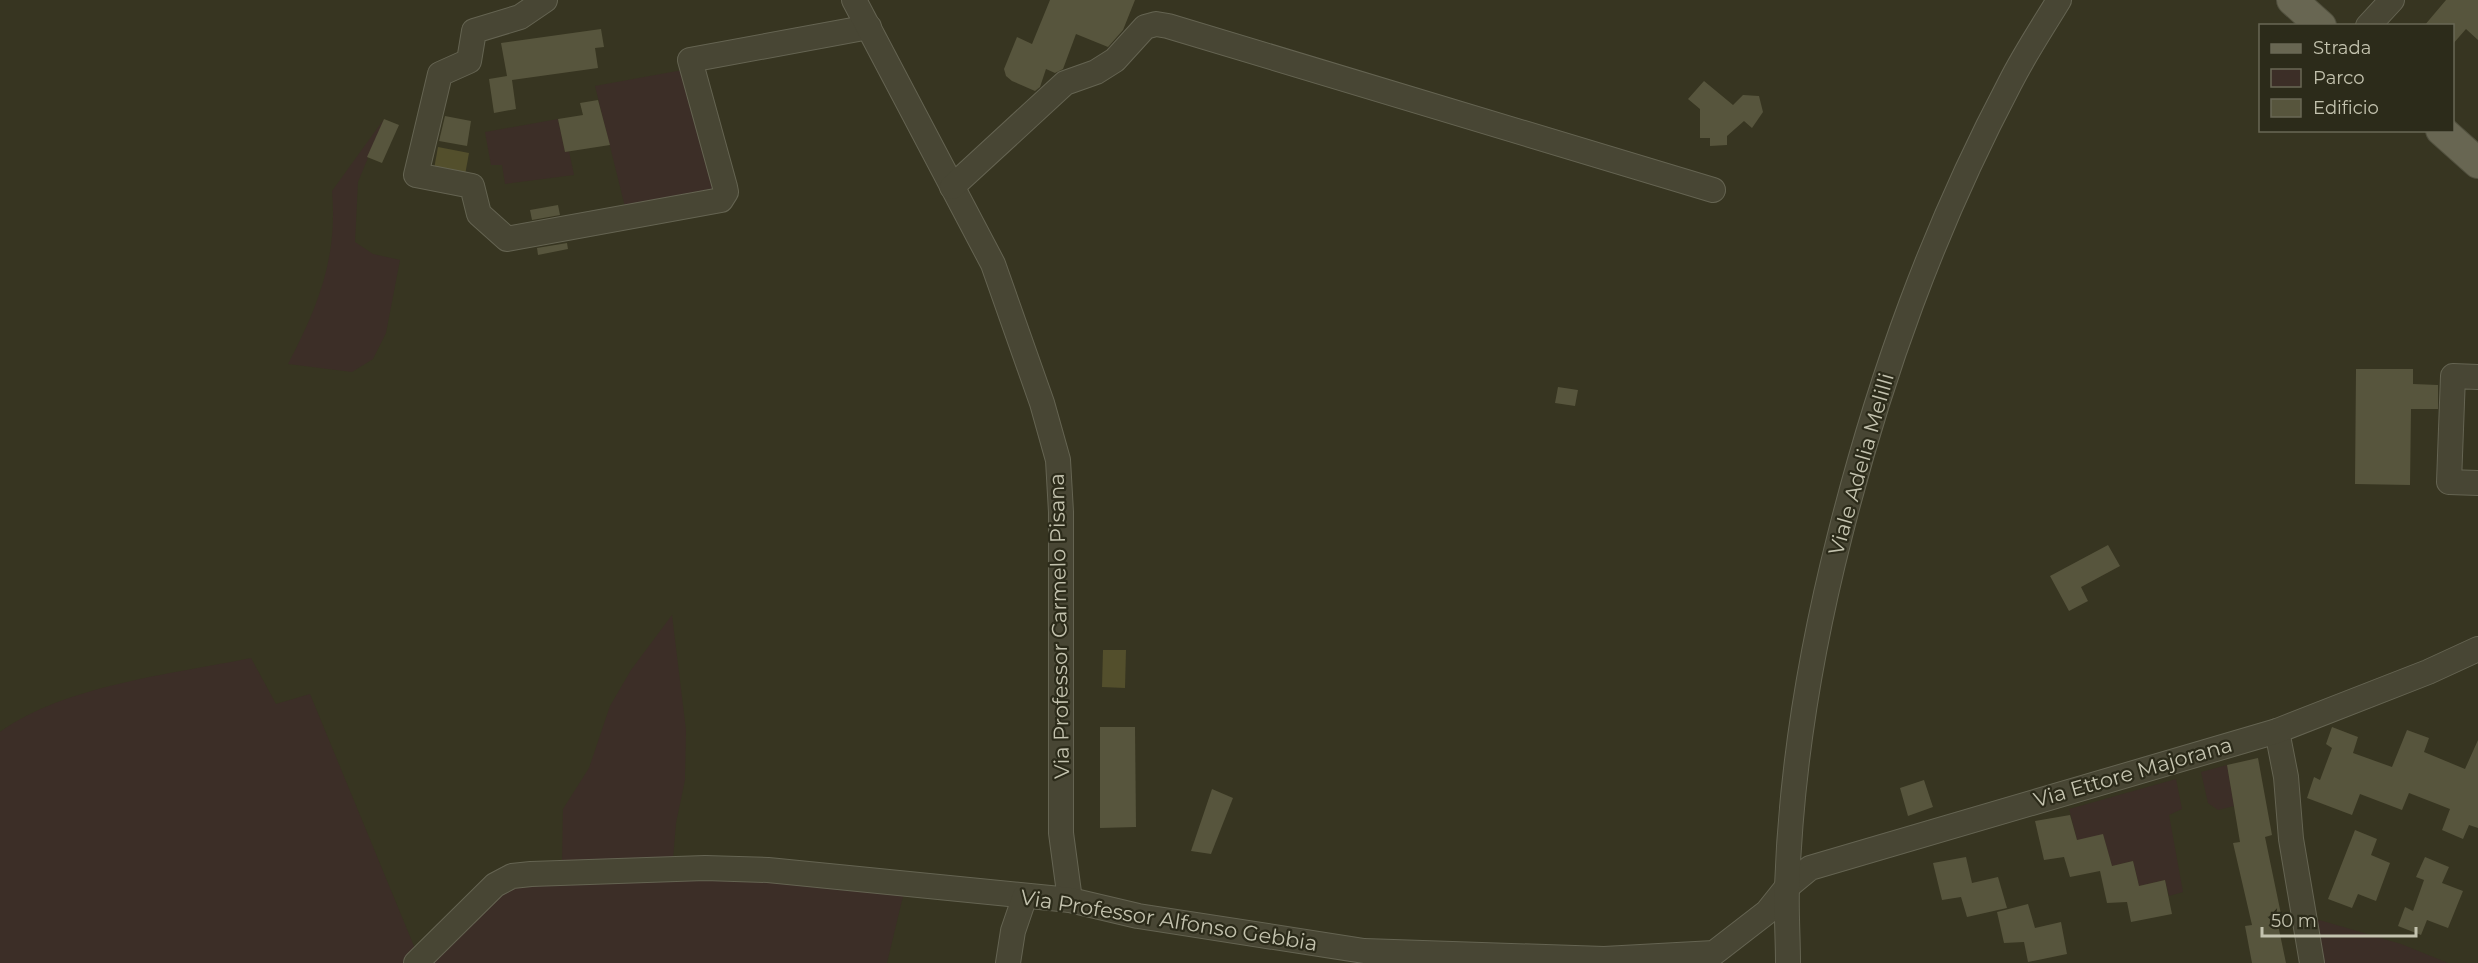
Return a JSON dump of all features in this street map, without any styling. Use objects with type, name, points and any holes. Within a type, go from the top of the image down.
[{"type":"main road","points":[[2292,0],[2319,24]]},
{"type":"main road","points":[[2443,132],[2478,163]]},
{"type":"street","points":[[545,0],[520,17],[474,31],[469,61],[440,74],[416,175],[472,186],[479,214],[507,239],[721,200],[726,187],[690,60],[869,27]]},
{"type":"street","name":"Via Professor Carmelo Pisana","points":[[854,0],[993,264],[1042,403],[1058,460],[1061,512],[1061,833],[1070,900]]},
{"type":"street","name":"Viale Adelia Melilli","points":[[1788,963],[1787,887],[1800,745],[1818,627],[1857,467],[1882,382],[1916,288],[1951,204],[2011,81],[2059,0]]},
{"type":"street","points":[[2370,24],[2392,0]]},
{"type":"street","points":[[952,187],[1065,83],[1096,72],[1115,60],[1137,34],[1145,27],[1156,24],[1713,190]]},
{"type":"street","points":[[2478,377],[2453,376],[2450,482],[2478,483]]},
{"type":"street","name":"Via Ettore Majorana","points":[[1787,887],[1810,867],[2277,731],[2428,672],[2478,649]]},
{"type":"street","points":[[2277,731],[2286,777],[2291,839],[2312,963]]},
{"type":"street","name":"Via Professor Alfonso Gebbia","points":[[416,963],[495,885],[512,876],[531,874],[705,868],[768,870],[1070,900],[1138,916],[1364,951],[1605,959],[1714,953],[1767,912],[1787,887]]},
{"type":"street","points":[[1008,963],[1013,931],[1025,896]]},
{"type":"green space","points":[[683,70],[716,190],[625,207],[595,86]]},
{"type":"green space","points":[[384,119],[358,182],[355,242],[373,254],[400,260],[386,333],[373,359],[352,372],[288,364],[317,302],[324,281],[332,238],[332,191]]},
{"type":"green space","points":[[558,119],[565,152],[569,151],[574,175],[505,184],[502,165],[491,165],[485,132]]},
{"type":"green space","points":[[672,615],[686,730],[685,780],[676,823],[673,859],[562,863],[563,809],[589,768],[610,706],[631,670]]},
{"type":"green space","points":[[251,658],[276,704],[310,694],[416,951],[404,963],[0,963],[0,732],[26,716],[87,692],[154,676]]},
{"type":"green space","points":[[2227,765],[2234,806],[2218,810],[2208,803],[2201,772]]},
{"type":"green space","points":[[2176,779],[2182,809],[2169,815],[2183,892],[2169,896],[2165,880],[2139,886],[2133,861],[2112,866],[2103,835],[2077,840],[2069,809]]},
{"type":"green space","points":[[724,878],[904,892],[887,963],[427,963],[493,896],[519,882]]},
{"type":"green space","points":[[2316,919],[2401,944],[2448,963],[2321,963]]},
{"type":"shaded area","points":[[438,147],[469,153],[465,175],[434,169]]},
{"type":"shaded area","points":[[1103,650],[1126,650],[1125,688],[1102,687]]},
{"type":"building","points":[[1050,0],[1135,0],[1123,30],[1108,47],[1076,34],[1063,69],[1055,73],[1046,69],[1040,87],[1035,91],[1012,81],[1006,76],[1004,69],[1017,37],[1032,44]]},
{"type":"building","points":[[2446,0],[2478,0],[2478,40],[2466,29],[2454,43],[2454,24],[2426,24]]},
{"type":"building","points":[[601,29],[604,47],[595,48],[598,68],[512,80],[516,109],[494,113],[489,79],[507,76],[501,43]]},
{"type":"building","points":[[1704,81],[1733,105],[1743,95],[1759,96],[1763,112],[1752,128],[1744,121],[1727,136],[1727,145],[1710,146],[1710,138],[1700,138],[1700,109],[1688,99]]},
{"type":"building","points":[[598,100],[610,145],[565,152],[558,119],[583,115],[580,103]]},
{"type":"building","points":[[445,116],[471,121],[467,146],[439,141]]},
{"type":"building","points":[[384,119],[399,125],[382,163],[367,157]]},
{"type":"building","points":[[558,205],[560,215],[532,220],[530,210]]},
{"type":"building","points":[[567,243],[568,249],[538,255],[537,248]]},
{"type":"building","points":[[2356,369],[2413,369],[2413,384],[2438,385],[2438,409],[2411,409],[2410,485],[2355,484]]},
{"type":"building","points":[[1558,387],[1578,390],[1575,406],[1555,403]]},
{"type":"building","points":[[2108,545],[2120,566],[2081,587],[2088,601],[2069,611],[2050,576]]},
{"type":"building","points":[[1100,727],[1135,727],[1136,827],[1100,828]]},
{"type":"building","points":[[2332,727],[2358,737],[2353,753],[2392,767],[2407,730],[2429,738],[2424,752],[2465,769],[2478,740],[2478,828],[2469,825],[2463,839],[2442,830],[2450,809],[2409,793],[2402,810],[2360,794],[2352,815],[2307,798],[2314,777],[2320,780],[2332,748],[2326,744]]},
{"type":"building","points":[[2258,758],[2272,835],[2265,837],[2282,919],[2277,920],[2286,963],[2252,963],[2245,926],[2252,925],[2233,843],[2240,842],[2227,765]]},
{"type":"building","points":[[1924,780],[1933,807],[1908,816],[1900,788]]},
{"type":"building","points":[[1212,789],[1233,798],[1211,854],[1191,851]]},
{"type":"building","points":[[2070,815],[2077,840],[2103,834],[2112,866],[2133,861],[2139,886],[2165,880],[2172,914],[2131,922],[2127,902],[2107,903],[2100,871],[2070,877],[2064,857],[2044,860],[2035,821]]},
{"type":"building","points":[[2355,830],[2377,839],[2371,855],[2390,863],[2376,901],[2358,894],[2352,908],[2328,899]]},
{"type":"building","points":[[1966,857],[1972,883],[1998,877],[2007,908],[1967,917],[1961,897],[1942,900],[1933,863]]},
{"type":"building","points":[[2425,857],[2449,867],[2442,883],[2463,891],[2448,928],[2427,920],[2421,935],[2398,926],[2405,907],[2413,911],[2424,880],[2416,877]]},
{"type":"building","points":[[2028,904],[2035,928],[2061,922],[2067,954],[2028,962],[2024,942],[2004,943],[1997,912]]}]
